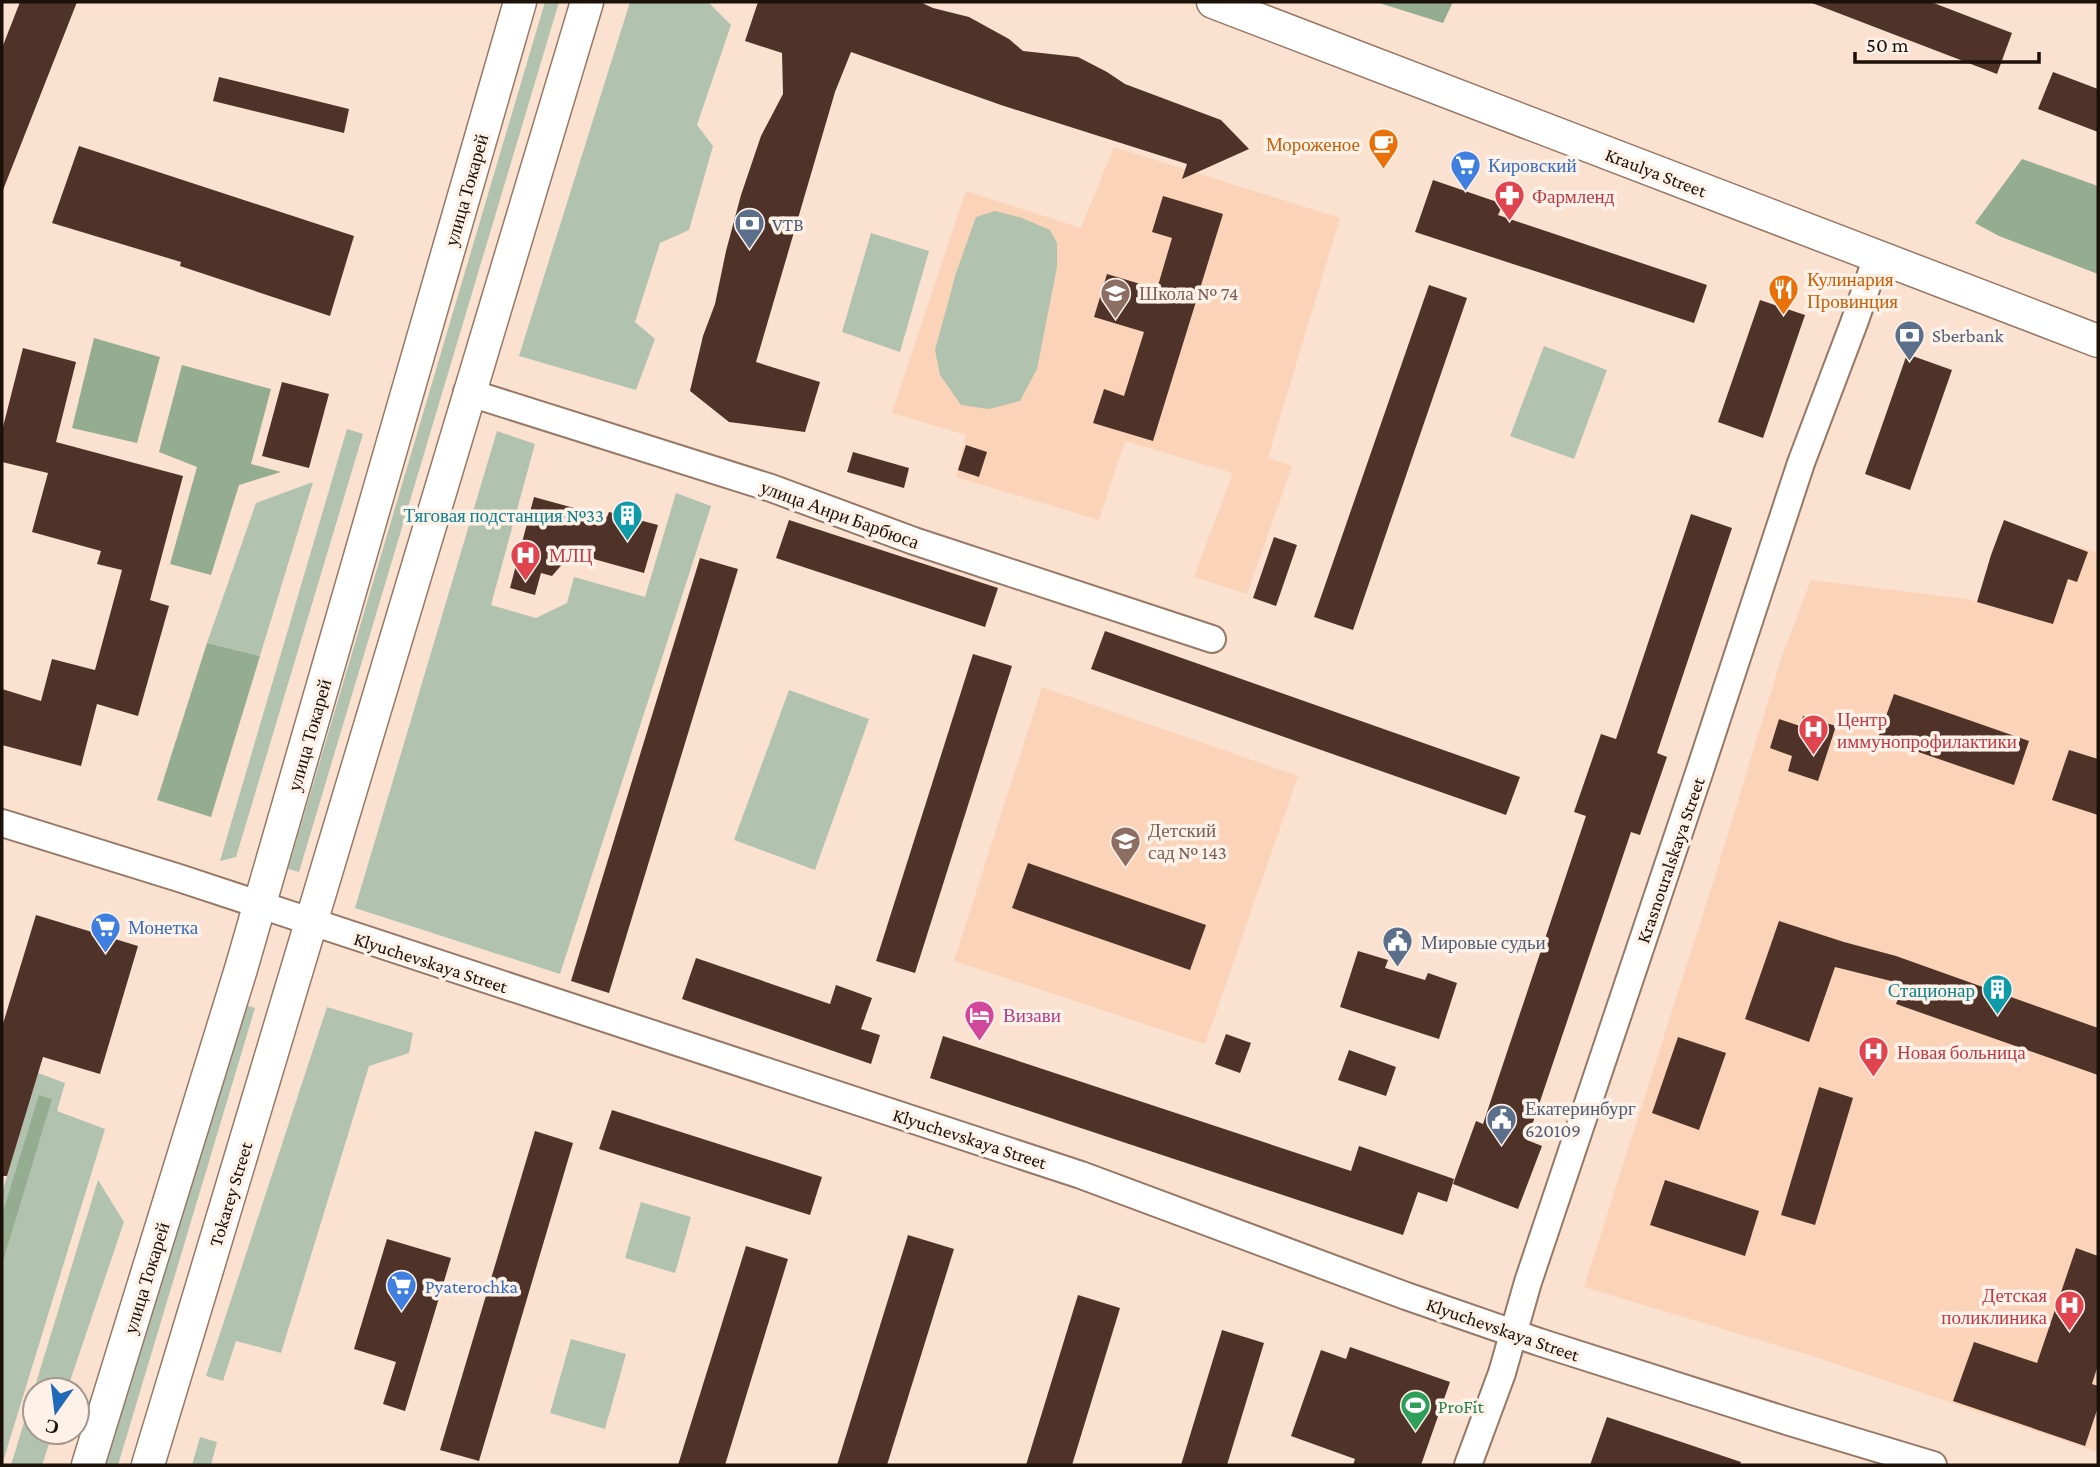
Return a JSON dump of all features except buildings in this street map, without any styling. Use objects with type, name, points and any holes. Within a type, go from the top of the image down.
[{"type":"main road","name":"улица Токарей","points":[[88,1465],[260,905],[520,2]]},
{"type":"main road","points":[[312,923],[467,392],[587,2]]},
{"type":"main road","name":"Kraulya Street","points":[[1213,2],[2098,341]]},
{"type":"main road","name":"Tokarey Street","points":[[148,1465],[312,923]]},
{"type":"street","name":"Krasnouralskaya Street","points":[[1468,1465],[1514,1334],[1528,1282],[1801,463],[1877,257]]},
{"type":"street","name":"улица Анри Барбюса","points":[[467,392],[771,488],[914,541],[1212,639]]},
{"type":"street","name":"Klyuchevskaya Street","points":[[2,823],[1081,1175],[1514,1334],[1933,1465]]},
{"type":"shaded area","name":"Школа № 74","points":[[1114,147],[1340,218],[1268,458],[1292,466],[1247,594],[1194,577],[1233,473],[1125,441],[1099,520],[956,477],[966,435],[892,413],[966,191],[1081,228]]},
{"type":"shaded area","name":"Новая больница","points":[[2079,546],[2098,553],[2098,1452],[1809,1355],[1584,1287],[1781,659],[1811,580],[1967,599],[2053,624]]},
{"type":"shaded area","name":"Детский сад № 143","points":[[1042,687],[1298,776],[1205,1044],[954,961]]},
{"type":"green space","points":[[545,2],[559,2],[299,872],[288,869]]},
{"type":"green space","points":[[630,2],[708,2],[731,25],[697,125],[713,146],[689,230],[660,243],[635,322],[655,339],[636,390],[519,356]]},
{"type":"green space","points":[[1376,2],[1453,2],[1443,23]]},
{"type":"green space","points":[[2022,159],[2098,186],[2098,274],[1999,236],[1975,223]]},
{"type":"green space","points":[[995,211],[1022,218],[1050,230],[1057,243],[1057,267],[1037,369],[1020,401],[989,409],[961,405],[940,375],[935,350],[956,273],[976,217]]},
{"type":"green space","points":[[871,233],[929,251],[900,352],[842,332]]},
{"type":"green space","points":[[94,338],[160,357],[137,443],[72,428]]},
{"type":"green space","points":[[1544,346],[1607,370],[1574,459],[1510,436]]},
{"type":"green space","points":[[182,365],[271,389],[251,464],[281,472],[239,485],[211,575],[170,564],[197,467],[159,452]]},
{"type":"green space","points":[[347,429],[363,434],[236,857],[220,861]]},
{"type":"green space","points":[[497,431],[535,444],[491,605],[536,618],[567,603],[574,577],[645,597],[676,493],[711,506],[560,974],[355,908]]},
{"type":"green space","points":[[313,482],[260,656],[207,643],[256,503]]},
{"type":"green space","points":[[207,643],[260,656],[211,817],[157,800]]},
{"type":"green space","points":[[789,690],[869,719],[815,870],[734,840]]},
{"type":"green space","points":[[242,1004],[255,1008],[118,1465],[106,1465]]},
{"type":"green space","points":[[327,1007],[413,1033],[409,1053],[369,1066],[281,1353],[236,1341],[223,1381],[206,1376]]},
{"type":"green space","points":[[38,1073],[65,1083],[57,1111],[105,1129],[29,1376],[21,1376],[21,1403],[2,1465],[2,1193]]},
{"type":"green space","points":[[39,1095],[52,1099],[2,1264],[2,1215]]},
{"type":"green space","points":[[98,1180],[124,1222],[72,1376],[38,1376]]},
{"type":"green space","points":[[641,1202],[691,1217],[675,1273],[625,1258]]},
{"type":"green space","points":[[571,1339],[626,1354],[605,1429],[550,1413]]},
{"type":"green space","points":[[21,1432],[21,1446],[48,1446],[42,1465],[11,1465]]},
{"type":"green space","points":[[200,1437],[217,1442],[211,1465],[192,1465]]},
{"type":"place","name":"Мороженое","points":[[1383,171]]},
{"type":"place","name":"Кировский","points":[[1465,192]]},
{"type":"place","name":"Фармленд","points":[[1509,223]]},
{"type":"place","name":"VTB","points":[[749,251]]},
{"type":"place","name":"Кулинария Провинция","points":[[1784,317]]},
{"type":"place","name":"Школа № 74","points":[[1116,320]]},
{"type":"place","name":"Sberbank","points":[[1909,362]]},
{"type":"place","name":"Тяговая подстанция №33","points":[[627,542]]},
{"type":"place","name":"МЛЦ","points":[[526,582]]},
{"type":"place","name":"Центр иммунопрофилактики","points":[[1814,757]]},
{"type":"place","name":"Детский сад № 143","points":[[1125,868]]},
{"type":"place","name":"Монетка","points":[[105,954]]},
{"type":"place","name":"Мировые судьи","points":[[1398,969]]},
{"type":"place","name":"Стационар","points":[[1998,1017]]},
{"type":"place","name":"Визави","points":[[980,1042]]},
{"type":"place","name":"Новая больница","points":[[1874,1079]]},
{"type":"place","name":"Екатеринбург 620109","points":[[1502,1146]]},
{"type":"place","name":"Pyaterochka","points":[[402,1313]]},
{"type":"place","name":"Детская поликлиника","points":[[2070,1333]]},
{"type":"place","name":"ProFit","points":[[1415,1433]]}]
